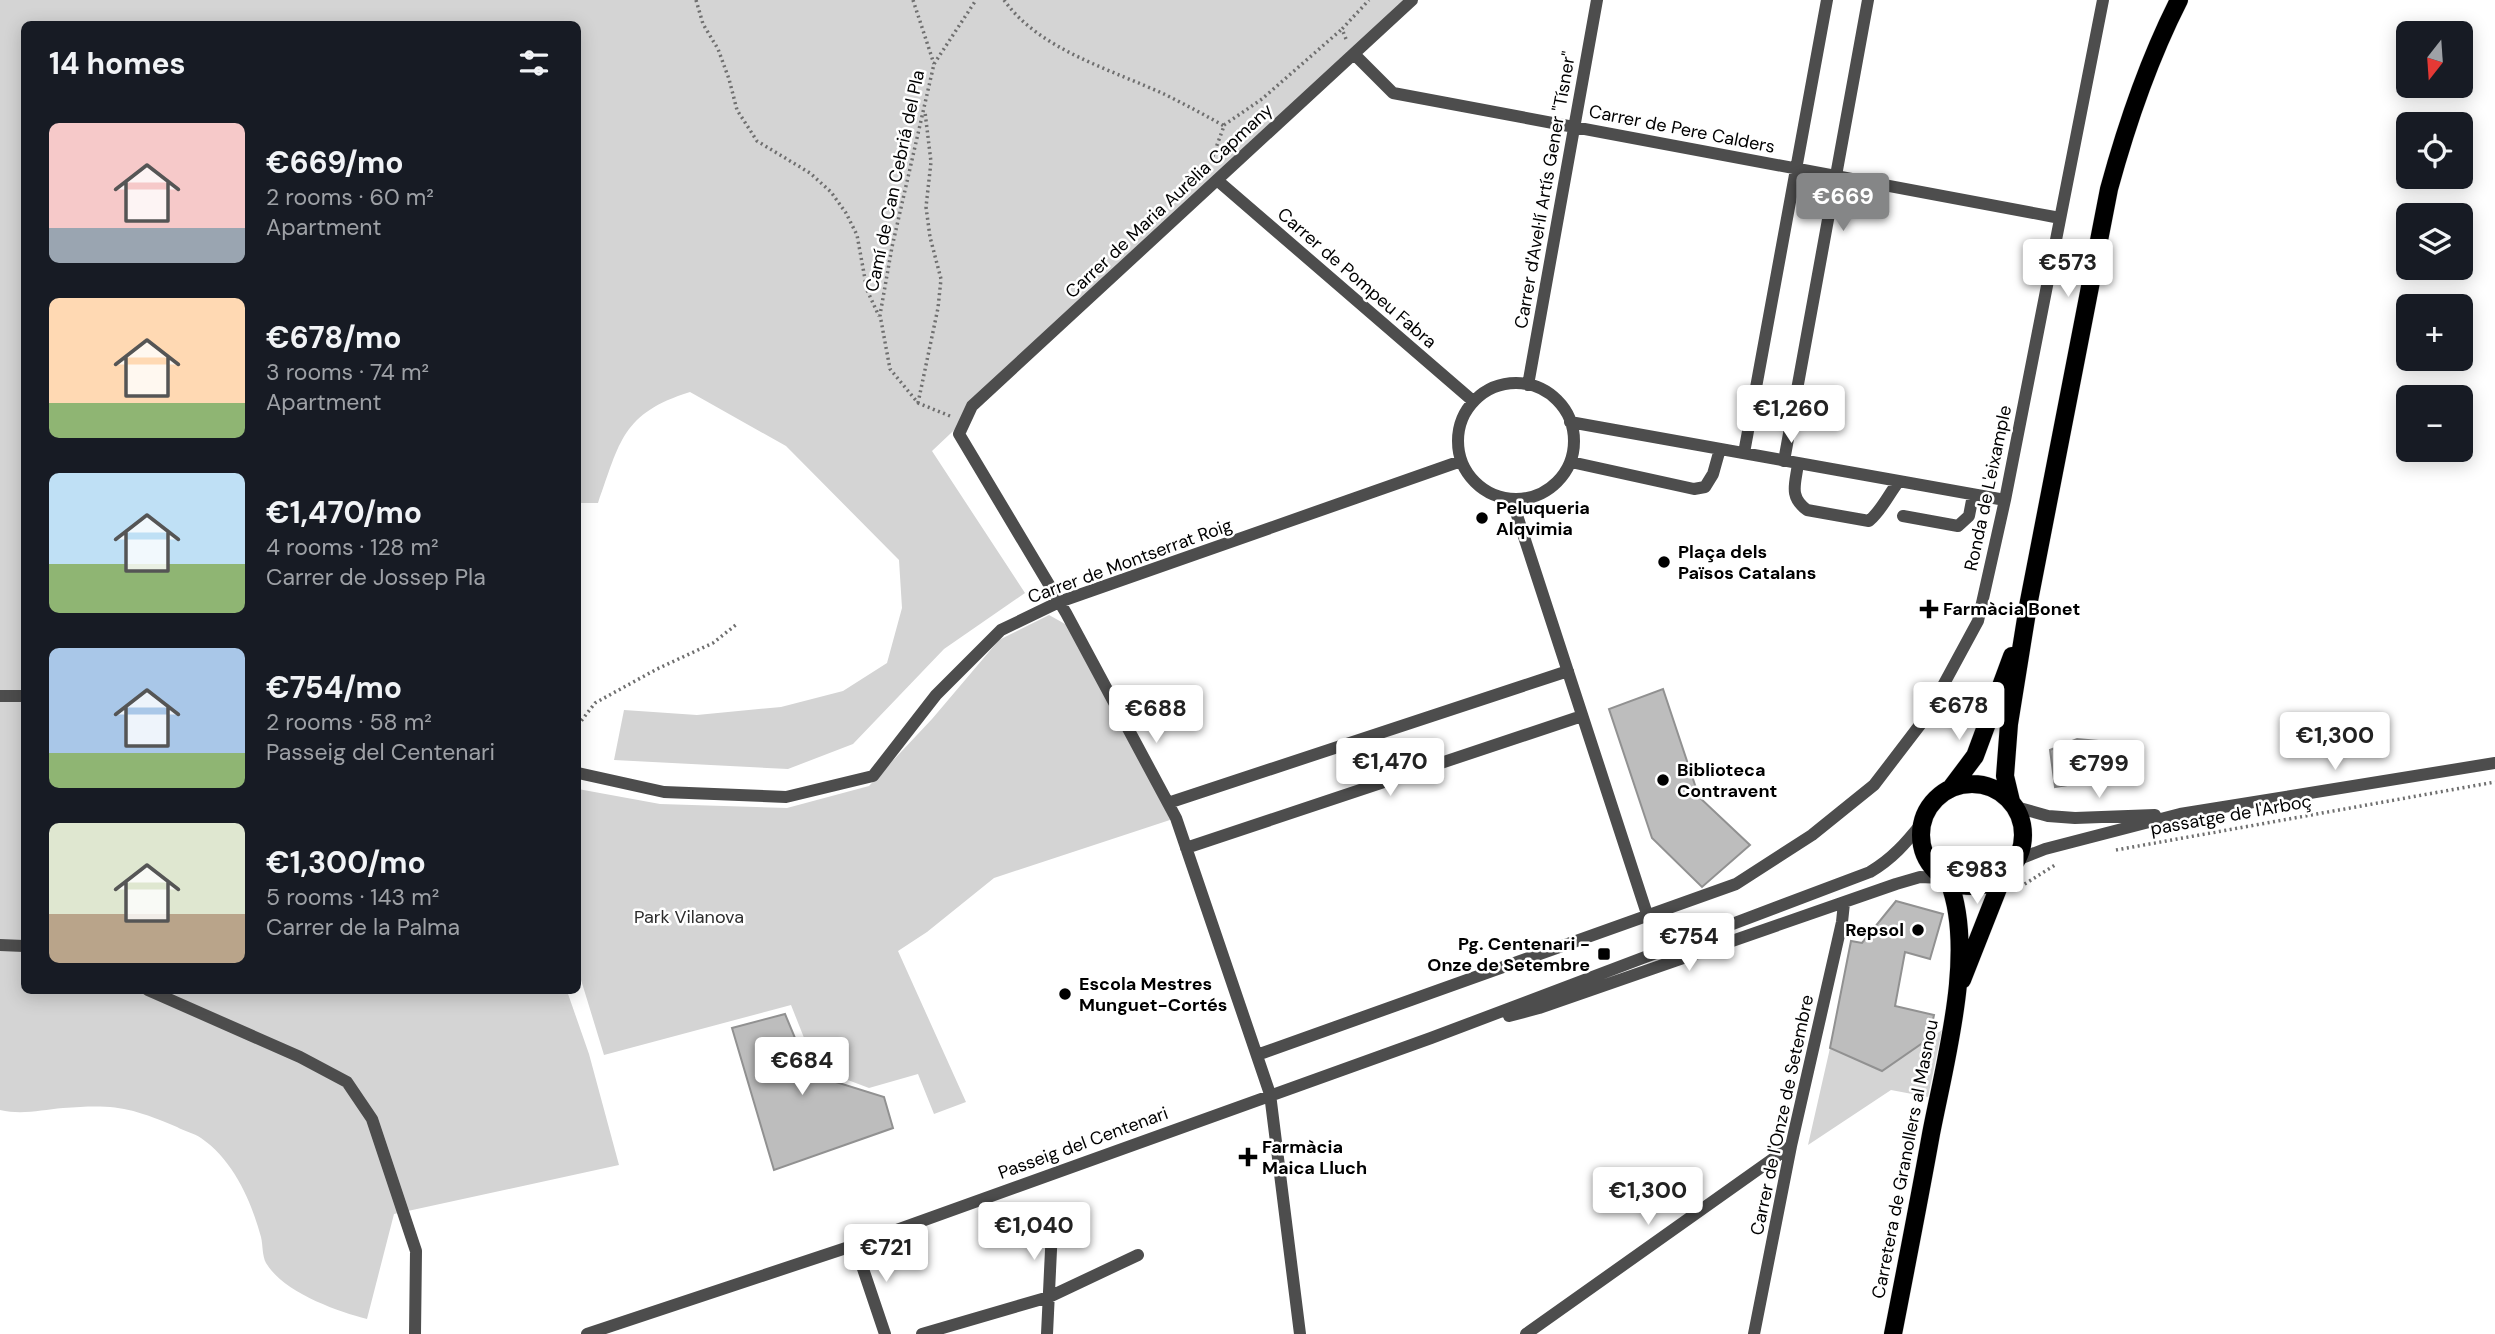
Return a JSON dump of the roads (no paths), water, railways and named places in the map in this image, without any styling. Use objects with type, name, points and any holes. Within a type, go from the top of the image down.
[{"type":"main road","points":[[2013,804],[2005,776],[2006,748],[2025,620],[2109,189],[2142,82],[2179,0]]},
{"type":"main road","points":[[1951,788],[1974,783],[1988,785],[2001,792],[2013,804],[2022,819],[2024,840],[2017,860],[2003,876],[1974,887],[1962,887],[1946,880],[1926,859],[1922,847],[1922,824],[1932,802],[1951,788],[1975,755],[2025,620]]},
{"type":"main road","name":"Carretera de Granollers al Masnou","points":[[1958,991],[2003,876]]},
{"type":"main road","name":"Carretera de Granollers al Masnou","points":[[1893,1334],[1958,991],[1959,922],[1956,900],[1946,880]]},
{"type":"street","name":"Carrer de Maria Aurèlia Capmany","points":[[1059,602],[959,434],[972,406],[1412,0]]},
{"type":"street","name":"Carrer d'Avel·lí Artís Gener \"Tísner\"","points":[[1528,385],[1597,0]]},
{"type":"street","points":[[1744,453],[1827,0]]},
{"type":"street","points":[[1784,461],[1868,0]]},
{"type":"street","name":"Ronda de L'eixample","points":[[1257,1055],[1736,884],[1812,835],[1874,785],[1926,717],[1978,621],[2005,500],[2103,0]]},
{"type":"street","name":"Carrer de Pere Calders","points":[[1354,54],[1393,93],[2060,218]]},
{"type":"street","name":"Carrer de Pompeu Fabra","points":[[1217,180],[1474,401]]},
{"type":"street","points":[[1505,384],[1528,385],[1540,388],[1555,397],[1568,413],[1575,436],[1568,470],[1551,489],[1532,498],[1512,500],[1486,492],[1471,478],[1461,461],[1458,441],[1462,419],[1474,401],[1486,391],[1505,384]]},
{"type":"street","points":[[1570,422],[2005,500]]},
{"type":"street","points":[[1571,462],[1694,489],[1705,487],[1713,474],[1720,449]]},
{"type":"street","name":"Carrer de Montserrat Roig","points":[[581,773],[664,792],[786,797],[873,776],[936,695],[1001,630],[1059,602],[1461,461]]},
{"type":"street","points":[[1798,463],[1794,495],[1807,510],[1869,521],[1879,513],[1886,497],[1899,481]]},
{"type":"street","points":[[1903,516],[1958,526],[1969,516],[1973,495]]},
{"type":"street","points":[[1512,500],[1647,914]]},
{"type":"street","points":[[1059,602],[1176,818],[1270,1094],[1300,1334]]},
{"type":"street","points":[[1168,803],[1568,671]]},
{"type":"street","points":[[0,696],[21,696]]},
{"type":"street","points":[[1186,848],[1583,716]]},
{"type":"street","points":[[2017,860],[2045,849],[2180,814],[2495,763]]},
{"type":"street","points":[[2013,804],[2048,816],[2075,818],[2180,814]]},
{"type":"street","name":"Passeig del Centenari","points":[[587,1334],[855,1245],[1431,1038],[1870,872],[1903,847],[1922,824]]},
{"type":"street","name":"Passeig del Centenari","points":[[1431,1038],[1539,1008],[1920,877],[1946,880]]},
{"type":"street","name":"Carrer de l'Onze de Setembre","points":[[1754,1334],[1791,1146],[1844,903]]},
{"type":"street","points":[[0,945],[21,946]]},
{"type":"street","points":[[157,994],[300,1057],[347,1082],[372,1119],[416,1251],[415,1334]]},
{"type":"street","points":[[1526,1334],[1791,1146]]},
{"type":"street","points":[[1047,1334],[1052,1229]]},
{"type":"street","points":[[855,1245],[885,1334]]},
{"type":"street","points":[[922,1334],[1049,1297],[1139,1255]]},
{"type":"place","name":"Peluqueria Alqvimia","points":[[1482,518]]},
{"type":"place","name":"Plaça dels Països Catalans","points":[[1664,562]]},
{"type":"place","name":"Farmàcia Bonet","points":[[1929,609]]},
{"type":"place","name":"Biblioteca Contravent","points":[[1663,780]]},
{"type":"place","name":"Repsol","points":[[1918,930]]},
{"type":"place","name":"Pg. Centenari - Onze de Setembre","points":[[1604,954]]},
{"type":"place","name":"Escola Mestres Munguet-Cortés","points":[[1065,994]]},
{"type":"place","name":"Farmàcia Maica Lluch","points":[[1248,1157]]},
{"type":"park label","name":"Park Vilanova","points":[[689,917]]}]
